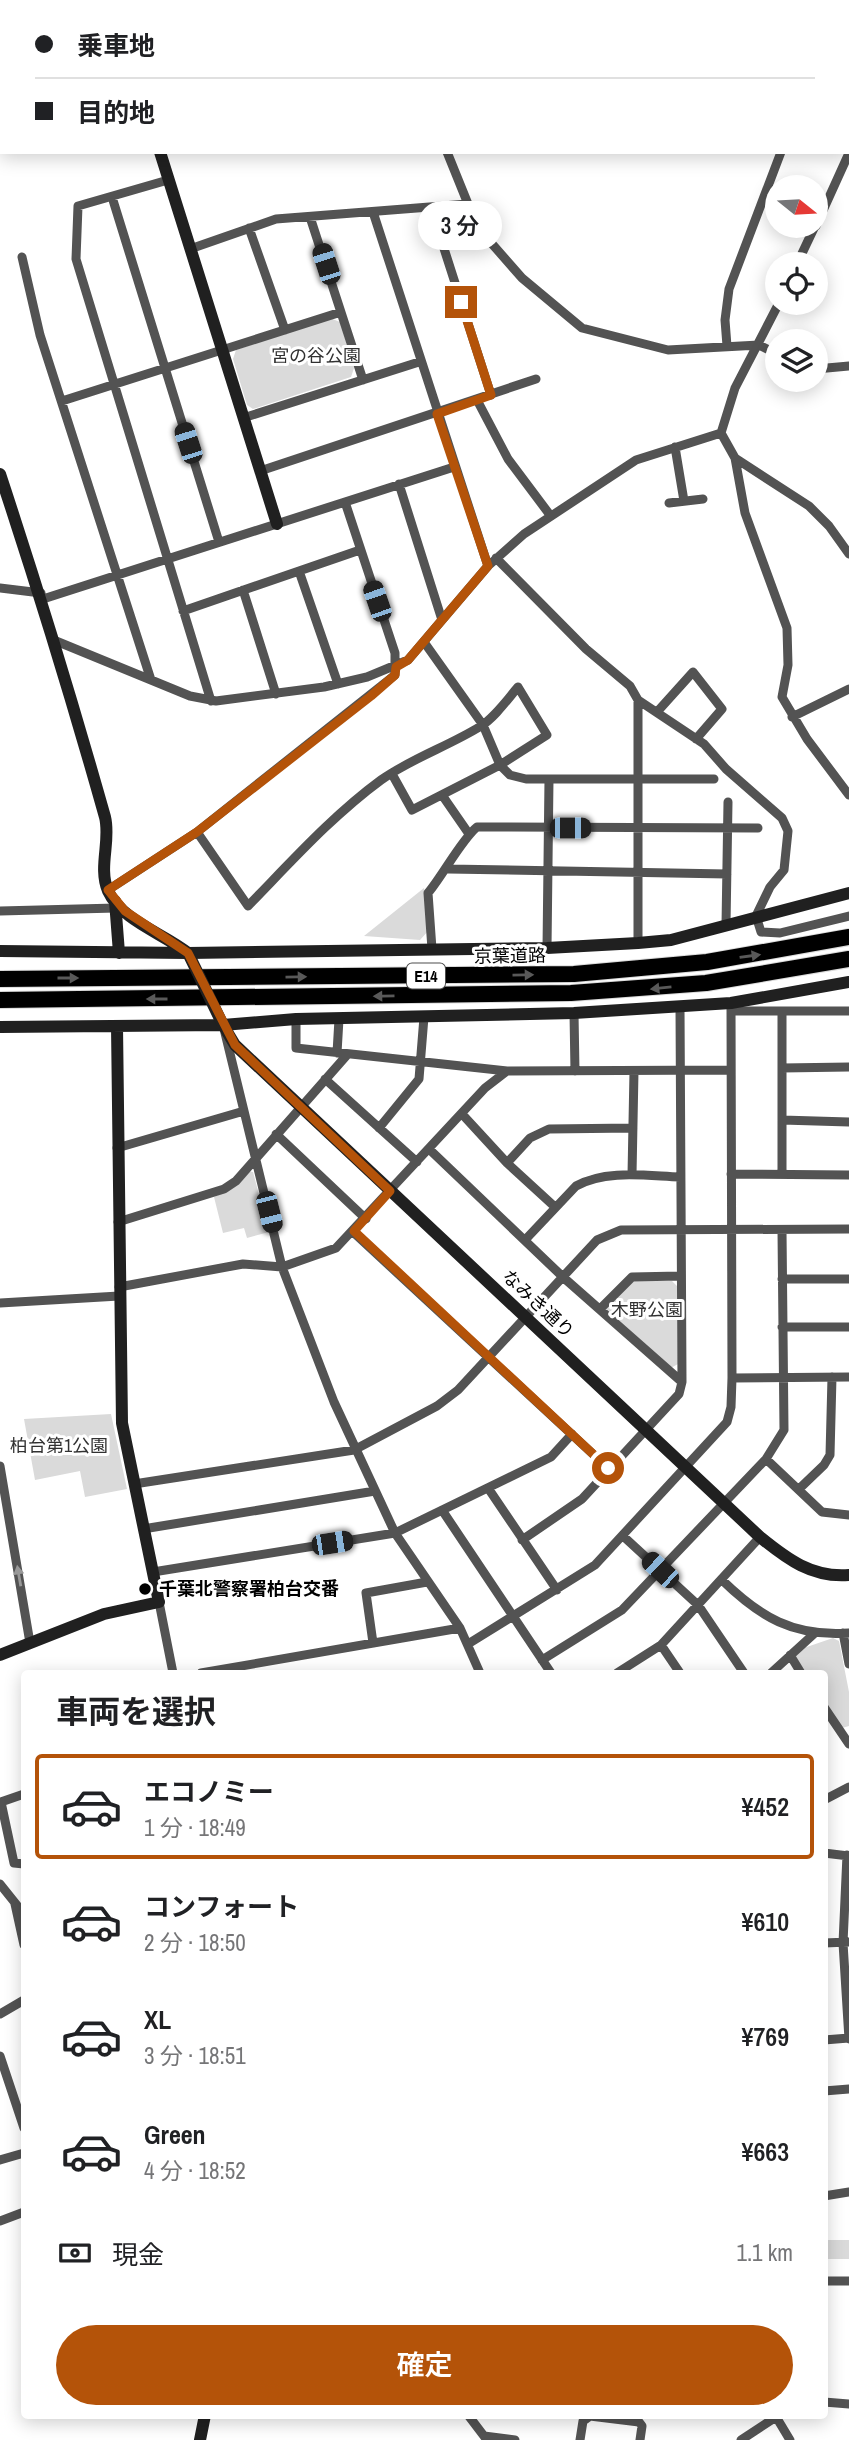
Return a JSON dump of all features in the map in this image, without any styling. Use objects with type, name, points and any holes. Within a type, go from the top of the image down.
[{"type":"highway","name":"京葉道路","points":[[0,979],[574,974],[707,962],[849,937]]},
{"type":"highway","name":"E14","points":[[0,1000],[571,993],[706,983],[849,959]]},
{"type":"street","points":[[161,154],[277,524]]},
{"type":"street","points":[[448,154],[468,204],[486,237],[522,278],[582,328],[668,350],[759,345],[765,348]]},
{"type":"street","points":[[727,346],[725,320],[729,289],[780,154]]},
{"type":"street","points":[[828,198],[849,154]]},
{"type":"street","points":[[168,180],[78,206],[76,259],[211,701]]},
{"type":"street","points":[[112,197],[219,542]]},
{"type":"street","points":[[190,249],[276,219],[468,204]]},
{"type":"street","points":[[431,208],[491,395]]},
{"type":"street","points":[[373,212],[419,362],[488,566]]},
{"type":"street","points":[[310,217],[363,380]]},
{"type":"street","points":[[249,229],[285,330]]},
{"type":"street","points":[[22,257],[40,335],[150,680]]},
{"type":"street","points":[[62,401],[341,312]]},
{"type":"street","points":[[773,315],[735,388],[721,433],[735,458],[745,513],[787,628],[788,665],[782,697],[792,717],[849,795]]},
{"type":"street","points":[[243,418],[419,362]]},
{"type":"street","points":[[828,368],[849,366]]},
{"type":"street","points":[[260,471],[536,379]]},
{"type":"street","points":[[477,400],[508,459],[550,515]]},
{"type":"street","points":[[56,641],[150,680],[211,701],[338,684],[396,667],[408,660],[496,558],[550,515],[636,460],[721,433]]},
{"type":"street","points":[[675,447],[684,501]]},
{"type":"street","points":[[735,458],[809,506],[829,526],[849,554]]},
{"type":"street","points":[[0,588],[42,596],[454,467]]},
{"type":"street","points":[[0,474],[56,641],[106,822],[103,869],[113,900],[119,953]]},
{"type":"street","points":[[399,484],[442,620]]},
{"type":"street","points":[[669,503],[703,499]]},
{"type":"street","points":[[0,911],[113,900],[395,675],[395,653],[345,502]]},
{"type":"street","points":[[183,611],[360,550]]},
{"type":"street","points":[[496,558],[586,649],[630,686],[638,700],[696,739],[782,818],[788,831],[788,850],[783,870],[770,887],[756,916],[761,932],[780,933],[849,916]]},
{"type":"street","points":[[299,571],[338,684]]},
{"type":"street","points":[[243,590],[276,694]]},
{"type":"street","points":[[424,642],[483,725],[500,765],[510,775],[526,779],[714,779]]},
{"type":"street","points":[[657,712],[693,672],[722,709],[696,739]]},
{"type":"street","points":[[197,832],[248,906],[328,825],[392,774],[483,725],[518,687],[547,735],[500,765],[412,810],[392,774]]},
{"type":"street","points":[[792,717],[849,689]]},
{"type":"street","points":[[638,700],[638,943]]},
{"type":"street","points":[[547,948],[549,779]]},
{"type":"street","points":[[442,795],[468,834]]},
{"type":"street","points":[[726,925],[728,802]]},
{"type":"street","points":[[432,949],[428,893],[448,869],[468,834],[477,827],[758,828]]},
{"type":"street","points":[[448,869],[727,874]]},
{"type":"street","points":[[0,951],[188,953],[547,948],[638,943],[671,940],[849,893]]},
{"type":"street","points":[[113,900],[139,921],[188,953]]},
{"type":"street","name":"なみき通り","points":[[188,953],[235,1045],[302,1105],[390,1191],[760,1537],[802,1567],[830,1575],[849,1575]]},
{"type":"street","points":[[730,1007],[849,982]]},
{"type":"street","points":[[522,1540],[582,1499],[679,1394],[682,1382],[680,1007]]},
{"type":"street","points":[[0,1027],[223,1025],[296,1019],[574,1013],[680,1007],[730,1007],[782,1012],[849,1011]]},
{"type":"street","points":[[468,1644],[595,1565],[727,1422],[731,1407],[732,1378],[730,1007]]},
{"type":"street","points":[[782,1012],[782,1174]]},
{"type":"street","points":[[574,1013],[575,1071]]},
{"type":"street","points":[[379,1128],[416,1084],[421,1062],[424,1017]]},
{"type":"street","points":[[296,1019],[296,1048],[342,1054],[507,1071],[731,1070]]},
{"type":"street","points":[[118,1222],[225,1189],[236,1181],[325,1079],[342,1054],[339,1019]]},
{"type":"street","points":[[223,1025],[282,1267],[354,1450],[395,1533],[460,1628],[479,1670]]},
{"type":"street","points":[[117,1026],[122,1423],[172,1670]]},
{"type":"street","points":[[236,1075],[254,1062]]},
{"type":"street","points":[[782,1068],[849,1067]]},
{"type":"street","points":[[0,1303],[119,1292],[243,1264],[282,1267],[336,1248],[366,1219],[485,1087],[507,1071]]},
{"type":"street","points":[[632,1175],[634,1071]]},
{"type":"street","points":[[325,1079],[417,1162]]},
{"type":"street","points":[[117,1149],[244,1111]]},
{"type":"street","points":[[462,1114],[507,1163],[555,1207]]},
{"type":"street","points":[[782,1120],[849,1122]]},
{"type":"street","points":[[507,1163],[530,1138],[549,1129],[633,1128]]},
{"type":"street","points":[[276,1133],[366,1219]]},
{"type":"street","points":[[429,1149],[564,1278],[682,1382]]},
{"type":"street","points":[[732,1174],[849,1175]]},
{"type":"street","points":[[525,1240],[555,1207],[585,1181],[632,1175],[680,1177]]},
{"type":"street","points":[[134,1484],[354,1450],[438,1406],[458,1390],[597,1240],[608,1234],[621,1230],[849,1229]]},
{"type":"street","points":[[542,1660],[622,1610],[765,1459],[784,1430],[782,1230]]},
{"type":"street","points":[[354,1231],[608,1468]]},
{"type":"street","points":[[600,1309],[632,1277],[680,1276]]},
{"type":"street","points":[[782,1279],[849,1279]]},
{"type":"street","points":[[782,1327],[849,1326]]},
{"type":"street","points":[[799,1489],[824,1465],[830,1455],[832,1377]]},
{"type":"street","points":[[732,1378],[849,1377]]},
{"type":"street","points":[[153,1572],[395,1533],[551,1457],[572,1434]]},
{"type":"street","points":[[765,1459],[822,1512],[849,1515]]},
{"type":"street","points":[[0,1466],[30,1643]]},
{"type":"street","points":[[488,1488],[557,1590]]},
{"type":"street","points":[[143,1529],[375,1491]]},
{"type":"street","points":[[442,1510],[549,1670]]},
{"type":"street","points":[[623,1536],[698,1605],[742,1670]]},
{"type":"street","points":[[622,1670],[661,1645],[760,1537]]},
{"type":"street","points":[[722,1580],[761,1615],[816,1632],[846,1633],[849,1664]]},
{"type":"street","points":[[373,1643],[366,1593],[427,1582]]},
{"type":"street","points":[[0,1655],[104,1614],[159,1602]]},
{"type":"street","points":[[218,1670],[460,1628]]},
{"type":"street","points":[[774,1670],[816,1632]]},
{"type":"street","points":[[661,1645],[678,1670]]},
{"type":"street","points":[[790,1655],[799,1670]]},
{"type":"street","points":[[828,1713],[849,1744]]},
{"type":"street","points":[[828,1796],[849,1787]]},
{"type":"street","points":[[21,1795],[1,1802],[14,1863],[21,1864]]},
{"type":"street","points":[[828,1854],[848,1856],[846,1943],[849,2039],[828,2040]]},
{"type":"street","points":[[0,1884],[21,1910]]},
{"type":"street","points":[[15,1903],[21,1931]]},
{"type":"street","points":[[828,1943],[846,1943]]},
{"type":"street","points":[[0,2014],[21,2002]]},
{"type":"street","points":[[0,2056],[21,2119]]},
{"type":"street","points":[[828,2091],[849,2089]]},
{"type":"street","points":[[0,2160],[21,2154]]},
{"type":"street","points":[[828,2195],[849,2192]]},
{"type":"street","points":[[0,2221],[21,2213]]},
{"type":"street","points":[[828,2281],[849,2281]]},
{"type":"street","points":[[828,2402],[849,2403]]},
{"type":"street","points":[[200,2440],[204,2419]]},
{"type":"street","points":[[471,2419],[486,2438],[515,2440]]},
{"type":"street","points":[[580,2440],[583,2421],[586,2419]]},
{"type":"street","points":[[614,2419],[639,2422],[642,2426],[640,2440]]},
{"type":"street","points":[[741,2440],[772,2419]]},
{"type":"street","points":[[778,2419],[790,2440]]},
{"type":"green space","name":"宮の谷公園","points":[[330,318],[340,322],[354,368],[351,377],[253,409],[247,405],[233,359],[236,350]]},
{"type":"green space","points":[[424,888],[429,930],[420,940],[364,936]]},
{"type":"green space","points":[[248,1171],[253,1172],[269,1232],[247,1238],[244,1228],[223,1233],[214,1197],[227,1191]]},
{"type":"green space","name":"木野公園","points":[[628,1281],[672,1281],[677,1286],[678,1364],[669,1369],[604,1311]]},
{"type":"green space","name":"柏台第1公園","points":[[111,1414],[127,1489],[85,1497],[80,1471],[35,1480],[24,1419]]},
{"type":"green space","points":[[833,1638],[839,1641],[849,1692],[849,1726],[842,1728],[828,1708],[828,1670],[802,1670],[794,1657],[795,1651]]},
{"type":"green space","points":[[828,2240],[849,2240],[849,2259],[828,2259]]},
{"type":"place","name":"千葉北警察署柏台交番","points":[[145,1589]]},
{"type":"route","points":[[461,302],[491,395],[437,414],[488,566],[408,660],[396,667],[395,675],[371,696],[197,832],[108,890],[125,911],[188,953],[235,1045],[302,1105],[390,1191],[354,1231],[521,1391],[608,1468]]}]
